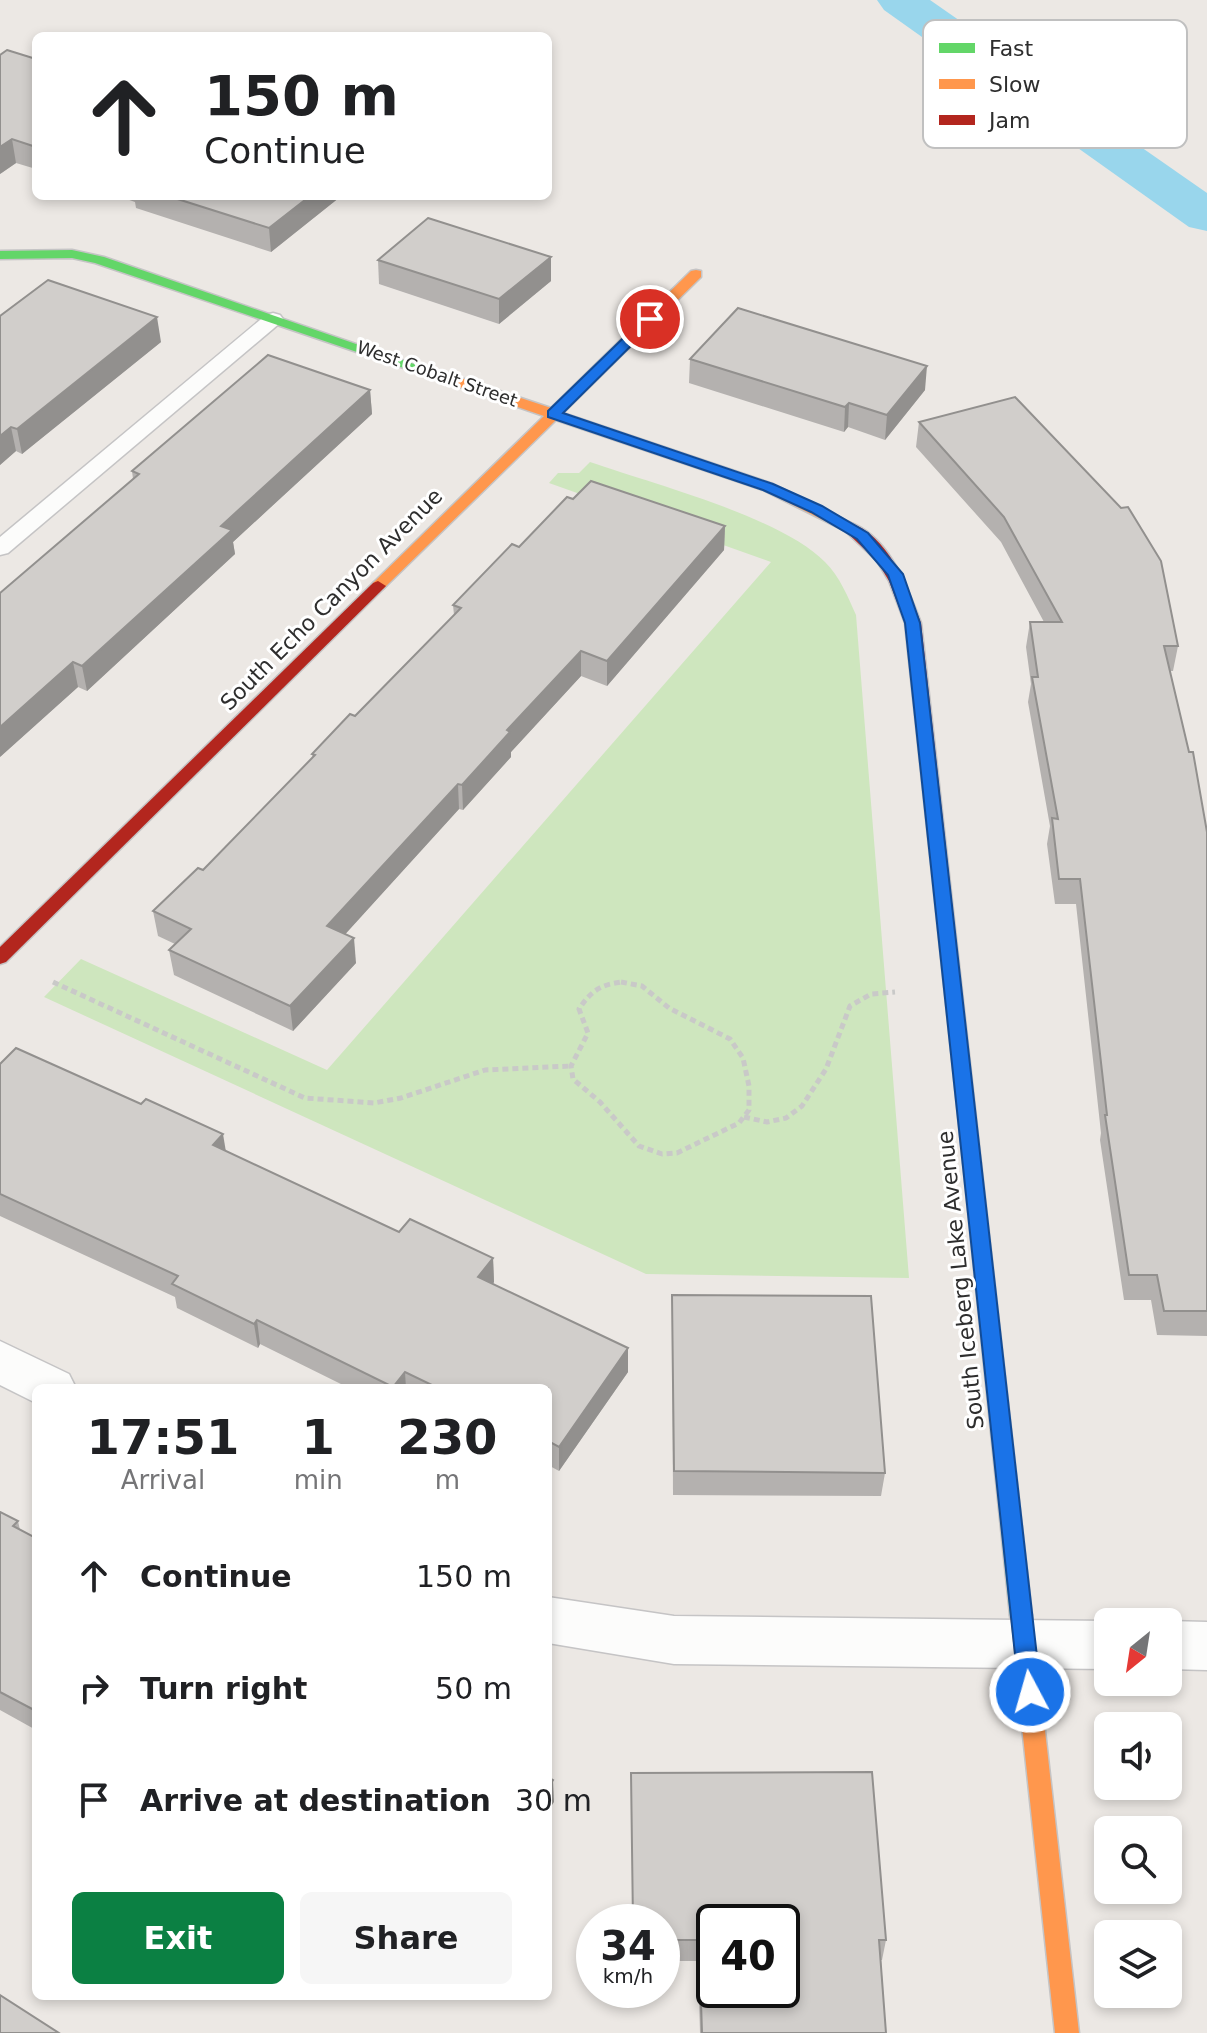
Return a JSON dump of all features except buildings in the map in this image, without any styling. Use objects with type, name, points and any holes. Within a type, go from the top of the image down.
[{"type":"street","name":"West Cobalt Street","points":[[0,255],[72,254],[99,260],[768,487],[817,509],[863,536]]},
{"type":"street","name":"South Echo Canyon Avenue","points":[[0,958],[696,274]]},
{"type":"street","name":"South Iceberg Lake Avenue","points":[[863,536],[895,574],[913,623],[1067,2033]]},
{"type":"street","points":[[0,1361],[43,1384]]},
{"type":"street","points":[[552,1621],[674,1640],[1094,1645]]},
{"type":"street","points":[[1182,1645],[1207,1646]]},
{"type":"lane","points":[[0,548],[273,319]]},
{"type":"path","points":[[45,978],[305,1098],[331,1103],[393,1100],[473,1073],[508,1066],[571,1066]]},
{"type":"path","points":[[621,982],[642,986],[669,1008],[730,1039],[743,1058],[749,1086],[749,1110],[739,1123],[677,1153],[662,1154],[639,1146],[600,1102],[573,1079],[571,1066],[588,1033],[579,1009],[589,994],[601,985],[621,982]]},
{"type":"path","points":[[744,1117],[758,1123],[773,1123],[789,1118],[805,1106],[814,1092],[850,1006],[862,996],[900,992]]},
{"type":"green space","points":[[590,462],[715,503],[779,530],[825,562],[847,594],[856,615],[909,1278],[646,1274],[44,997],[81,959],[327,1070],[771,562],[549,483],[558,473],[579,473]]},
{"type":"waterway","points":[[900,0],[928,20]]},
{"type":"waterway","points":[[1110,148],[1207,216]]},
{"type":"traffic: fast","points":[[0,255],[72,254],[99,260],[453,380]]},
{"type":"traffic: fast","points":[[972,1163],[1021,1615]]},
{"type":"traffic: slow","points":[[378,586],[696,274]]},
{"type":"traffic: slow","points":[[453,380],[768,487],[848,527]]},
{"type":"traffic: slow","points":[[1021,1615],[1067,2033]]},
{"type":"traffic: jam","points":[[848,527],[882,557],[896,581],[913,623],[972,1163]]},
{"type":"traffic: jam","points":[[0,958],[378,586]]},
{"type":"route","points":[[650,319],[553,414],[768,487],[817,509],[863,536],[895,574],[913,623],[1030,1692]]}]
